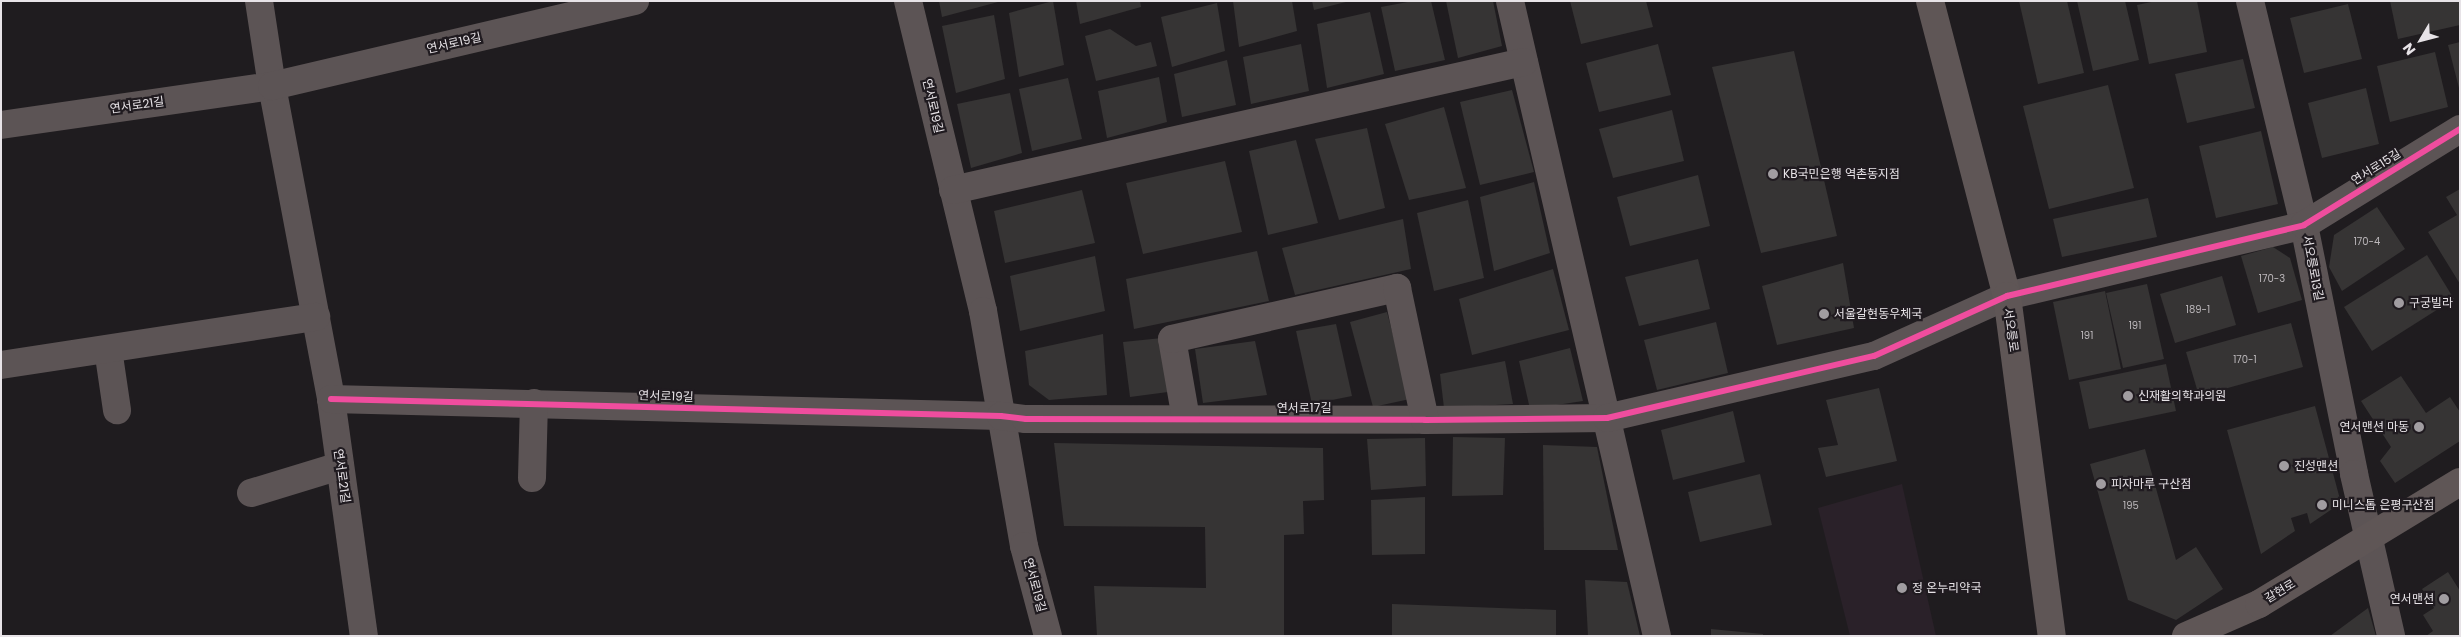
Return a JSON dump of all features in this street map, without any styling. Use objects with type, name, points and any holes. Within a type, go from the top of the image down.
[{"type":"main road","name":"서오릉로","points":[[1930,1],[2007,296],[2052,636]]},
{"type":"main road","name":"갈현로","points":[[2186,636],[2259,604],[2460,482]]},
{"type":"street","name":"연서로21길","points":[[259,1],[272,86],[331,399],[364,636]]},
{"type":"street","name":"연서로19길","points":[[272,86],[635,1]]},
{"type":"street","name":"연서로19길","points":[[908,1],[983,311],[1024,546],[1048,636]]},
{"type":"street","points":[[1510,1],[1657,636]]},
{"type":"street","name":"서오릉로13길","points":[[2250,1],[2304,225],[2369,537]]},
{"type":"street","points":[[954,190],[1524,62]]},
{"type":"street","name":"연서로21길","points":[[1,125],[272,86]]},
{"type":"street","name":"연서로15길","points":[[2007,296],[2304,225],[2460,129]]},
{"type":"street","points":[[1186,419],[1172,339],[1397,288],[1425,420]]},
{"type":"street","name":"연서로17길","points":[[1001,416],[1026,418],[1425,420],[1607,418],[1874,356],[2007,296]]},
{"type":"street","points":[[1,365],[316,318]]},
{"type":"street","points":[[108,349],[117,410]]},
{"type":"street","name":"연서로19길","points":[[331,399],[1001,416]]},
{"type":"street","points":[[532,478],[534,403]]},
{"type":"street","points":[[251,493],[340,466]]},
{"type":"street","points":[[2369,537],[2391,636]]},
{"type":"shaded area","points":[[1902,484],[1936,636],[1850,636],[1818,508]]},
{"type":"building","points":[[939,1],[998,1],[998,2],[942,17]]},
{"type":"building","points":[[1053,1],[1064,65],[1019,77],[1009,13]]},
{"type":"building","points":[[1076,1],[1140,1],[1141,7],[1080,24]]},
{"type":"building","points":[[1233,1],[1292,1],[1297,31],[1239,47]]},
{"type":"building","points":[[1312,1],[1346,1],[1346,2],[1314,10]]},
{"type":"building","points":[[1413,1],[1431,1],[1445,60],[1395,71],[1381,7]]},
{"type":"building","points":[[1446,1],[1493,1],[1502,46],[1458,58]]},
{"type":"building","points":[[1570,1],[1646,1],[1653,27],[1581,44]]},
{"type":"building","points":[[2019,1],[2067,1],[2084,73],[2038,84]]},
{"type":"building","points":[[2077,1],[2125,1],[2139,60],[2093,71]]},
{"type":"building","points":[[2156,1],[2197,1],[2207,52],[2149,64],[2137,5]]},
{"type":"building","points":[[2390,1],[2460,1],[2460,25],[2398,39]]},
{"type":"building","points":[[1217,3],[1225,51],[1172,67],[1161,17]]},
{"type":"building","points":[[2348,4],[2362,59],[2304,73],[2290,18]]},
{"type":"building","points":[[1370,12],[1384,74],[1327,88],[1317,24]]},
{"type":"building","points":[[994,15],[1005,79],[956,93],[942,26]]},
{"type":"building","points":[[1110,29],[1136,46],[1151,42],[1157,66],[1096,81],[1085,36]]},
{"type":"building","points":[[2460,42],[2460,87],[2459,88],[2448,45]]},
{"type":"building","points":[[1301,44],[1309,91],[1251,104],[1243,57]]},
{"type":"building","points":[[1658,44],[1671,95],[1599,112],[1586,63]]},
{"type":"building","points":[[1794,51],[1837,236],[1761,253],[1712,67]]},
{"type":"building","points":[[2435,52],[2448,107],[2390,122],[2377,66]]},
{"type":"building","points":[[2243,59],[2255,108],[2187,123],[2175,74]]},
{"type":"building","points":[[1227,60],[1236,105],[1182,117],[1174,74]]},
{"type":"building","points":[[1159,77],[1167,122],[1107,138],[1098,91]]},
{"type":"building","points":[[1068,78],[1082,139],[1032,151],[1019,89]]},
{"type":"building","points":[[2108,85],[2134,188],[2049,209],[2023,106]]},
{"type":"building","points":[[2366,88],[2379,144],[2322,158],[2308,103]]},
{"type":"building","points":[[1512,90],[1534,172],[1480,185],[1460,102]]},
{"type":"building","points":[[1010,93],[1022,153],[971,168],[957,104]]},
{"type":"building","points":[[1444,107],[1466,188],[1409,200],[1385,124]]},
{"type":"building","points":[[1672,110],[1684,161],[1613,178],[1599,129]]},
{"type":"building","points":[[1367,128],[1385,208],[1339,220],[1315,139]]},
{"type":"building","points":[[2261,131],[2278,204],[2216,218],[2199,146]]},
{"type":"building","points":[[1296,140],[1318,223],[1268,235],[1249,151]]},
{"type":"building","points":[[1225,161],[1242,232],[1143,254],[1126,183]]},
{"type":"building","points":[[1698,175],[1710,226],[1630,246],[1617,197]]},
{"type":"building","points":[[1534,182],[1550,253],[1494,271],[1480,197]]},
{"type":"building","points":[[2460,189],[2460,284],[2428,232],[2457,215],[2446,197]]},
{"type":"building","points":[[1082,190],[1095,243],[1005,263],[994,211]]},
{"type":"building","points":[[2148,198],[2157,237],[2062,257],[2053,219]]},
{"type":"building","points":[[1468,200],[1484,278],[1434,291],[1417,213]]},
{"type":"building","points":[[2377,207],[2405,249],[2342,291],[2329,267],[2334,235]]},
{"type":"building","points":[[1403,219],[1411,269],[1295,295],[1282,248]]},
{"type":"building","points":[[2273,247],[2290,258],[2302,300],[2258,313],[2241,256]]},
{"type":"building","points":[[1257,251],[1269,301],[1134,329],[1126,279]]},
{"type":"building","name":"구궁빌라","points":[[2427,255],[2454,299],[2372,351],[2344,307]]},
{"type":"building","points":[[1095,256],[1105,311],[1020,331],[1010,276]]},
{"type":"building","points":[[1698,259],[1710,309],[1639,326],[1625,277]]},
{"type":"building","points":[[1843,263],[1854,328],[1777,345],[1762,286]]},
{"type":"building","points":[[1553,269],[1569,330],[1472,355],[1459,299]]},
{"type":"building","points":[[2222,276],[2236,325],[2175,343],[2160,294]]},
{"type":"building","points":[[2147,284],[2164,359],[2123,368],[2106,293]]},
{"type":"building","points":[[2105,291],[2121,369],[2069,380],[2053,302]]},
{"type":"building","points":[[1387,312],[1410,399],[1373,407],[1350,322]]},
{"type":"building","points":[[1716,322],[1728,373],[1657,390],[1644,340]]},
{"type":"building","points":[[2291,323],[2303,367],[2199,396],[2186,352]]},
{"type":"building","points":[[1336,324],[1352,396],[1312,404],[1296,331]]},
{"type":"building","points":[[1103,334],[1107,395],[1049,400],[1029,385],[1025,351]]},
{"type":"building","points":[[1162,338],[1168,392],[1130,397],[1123,342]]},
{"type":"building","points":[[1255,341],[1267,395],[1203,403],[1195,349]]},
{"type":"building","points":[[1570,348],[1583,401],[1530,409],[1519,361]]},
{"type":"building","points":[[1505,361],[1513,404],[1444,408],[1440,374]]},
{"type":"building","name":"신재활의학과의원","points":[[2166,364],[2176,411],[2089,429],[2079,382]]},
{"type":"building","name":"연서맨션 마동","points":[[2401,376],[2426,413],[2450,397],[2460,412],[2460,441],[2395,483],[2380,461],[2391,447],[2361,401]]},
{"type":"building","points":[[1879,388],[1897,461],[1826,477],[1818,448],[1838,445],[1826,400]]},
{"type":"building","name":"진성맨션","points":[[2315,406],[2341,503],[2310,524],[2307,513],[2291,518],[2295,531],[2261,554],[2227,430]]},
{"type":"building","points":[[1733,411],[1745,462],[1673,480],[1661,430]]},
{"type":"building","points":[[1453,437],[1505,438],[1503,495],[1452,496]]},
{"type":"building","points":[[1425,438],[1426,486],[1371,490],[1367,439]]},
{"type":"building","points":[[1054,443],[1323,448],[1324,500],[1303,501],[1304,534],[1284,535],[1284,636],[1097,636],[1094,586],[1206,588],[1205,527],[1064,526]]},
{"type":"building","points":[[1543,445],[1597,447],[1618,550],[1544,550]]},
{"type":"building","points":[[2145,449],[2176,560],[2196,547],[2223,589],[2176,620],[2128,600],[2090,464]]},
{"type":"building","points":[[1760,474],[1772,525],[1700,542],[1688,492]]},
{"type":"building","points":[[1425,497],[1425,554],[1372,555],[1371,500]]},
{"type":"building","name":"연서맨션","points":[[2448,572],[2460,591],[2460,636],[2426,636],[2433,631],[2423,615],[2434,608],[2422,589]]},
{"type":"building","points":[[1585,580],[1627,582],[1640,636],[1588,636]]},
{"type":"building","points":[[1392,604],[1556,610],[1556,636],[1392,636]]},
{"type":"building","points":[[2368,608],[2376,636],[2330,636]]},
{"type":"building","points":[[1711,629],[1763,634],[1763,636],[1711,636]]},
{"type":"cycle path","points":[[331,399],[1001,416],[1026,419],[1425,420],[1607,418],[1874,356],[2007,296],[2304,225],[2460,129]]},
{"type":"place","name":"KB국민은행 역촌동지점","points":[[1773,174]]},
{"type":"place","name":"구궁빌라","points":[[2399,303]]},
{"type":"place","name":"서울갈현동우체국","points":[[1824,314]]},
{"type":"place","name":"신재활의학과의원","points":[[2128,396]]},
{"type":"place","name":"연서맨션 마동","points":[[2419,427]]},
{"type":"place","name":"진성맨션","points":[[2284,466]]},
{"type":"place","name":"피자마루 구산점","points":[[2101,484]]},
{"type":"place","name":"미니스톱 은평구산점","points":[[2322,505]]},
{"type":"place","name":"정 온누리약국","points":[[1902,588]]},
{"type":"place","name":"연서맨션","points":[[2444,599]]}]
